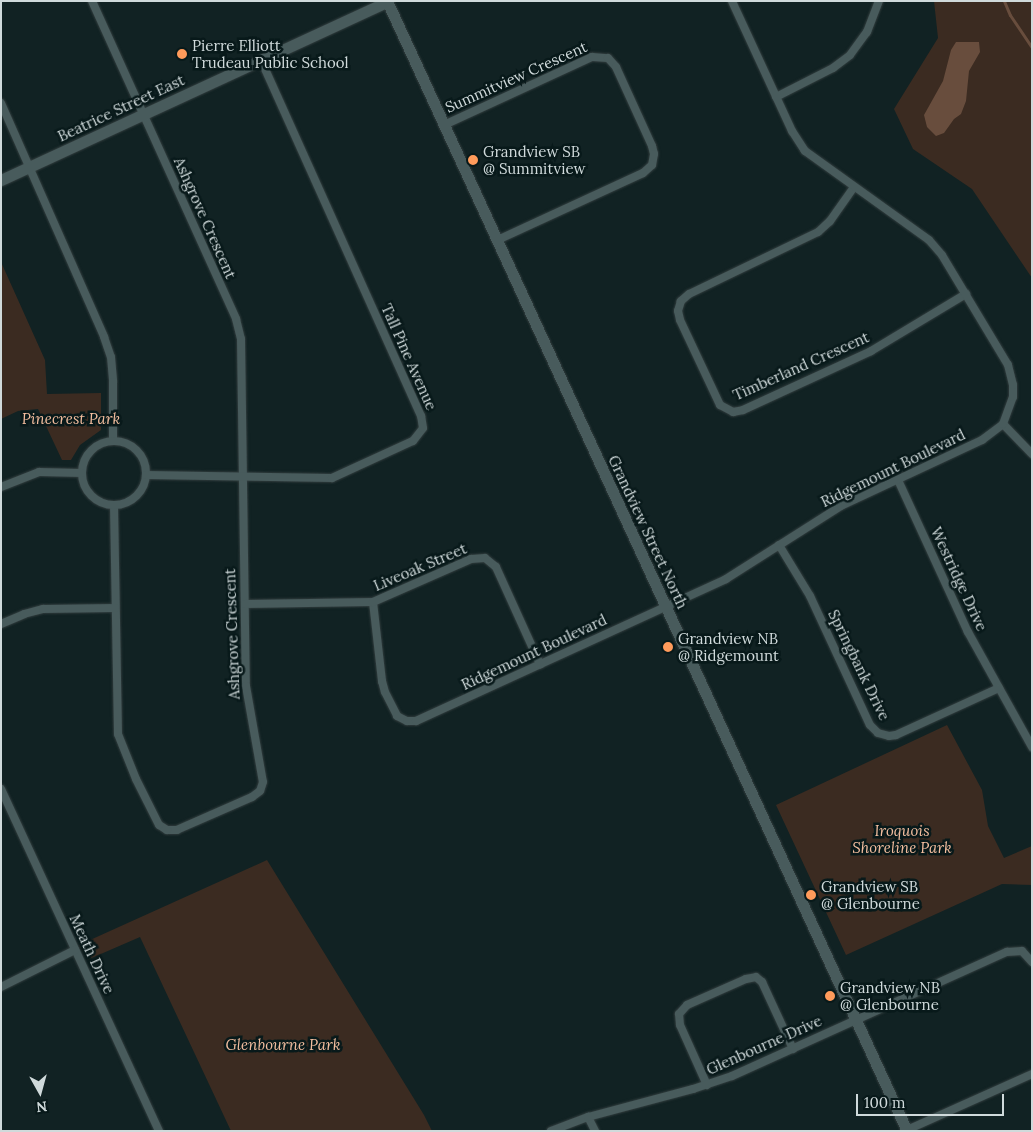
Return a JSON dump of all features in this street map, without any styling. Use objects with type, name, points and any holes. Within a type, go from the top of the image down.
[{"type":"street","name":"Ashgrove Crescent","points":[[92,1],[239,329],[247,694],[262,774],[262,787],[252,797],[184,828],[172,830],[163,828],[157,821],[136,779],[118,734],[114,505]]},
{"type":"street","points":[[732,1],[792,131],[805,151],[933,243],[966,294],[1011,372],[1013,397],[1004,424],[1032,454]]},
{"type":"street","points":[[776,97],[833,68],[850,56],[867,32],[879,1]]},
{"type":"street","name":"Beatrice Street East","points":[[1,180],[387,2]]},
{"type":"street","name":"Grandview Street North","points":[[387,2],[907,1130]]},
{"type":"street","name":"Summitview Crescent","points":[[444,124],[592,57],[608,58],[614,63],[620,75],[654,150],[652,165],[643,173],[497,240]]},
{"type":"street","name":"Tall Pine Avenue","points":[[146,475],[319,478],[338,476],[413,441],[421,434],[423,424],[261,60]]},
{"type":"street","points":[[1,103],[95,313],[111,357],[113,441]]},
{"type":"street","name":"Timberland Crescent","points":[[854,187],[830,221],[818,232],[689,294],[681,301],[678,311],[680,320],[720,406],[733,412],[743,410],[871,350],[966,294]]},
{"type":"street","name":"Ridgemount Boulevard","points":[[372,602],[383,685],[393,710],[404,720],[411,722],[726,580],[841,506],[982,440],[1004,424]]},
{"type":"street","points":[[113,441],[130,445],[137,451],[145,466],[146,475],[139,493],[132,500],[114,505],[104,504],[91,495],[83,483],[82,473],[83,463],[95,447],[113,441]]},
{"type":"street","points":[[1,487],[39,472],[82,473]]},
{"type":"street","name":"Westridge Drive","points":[[898,480],[968,632],[1032,747]]},
{"type":"street","name":"Springbank Drive","points":[[779,546],[810,596],[870,725],[878,733],[889,736],[896,735],[999,688]]},
{"type":"street","name":"Liveoak Street","points":[[245,604],[372,602],[472,559],[485,558],[496,567],[540,664]]},
{"type":"street","points":[[1,624],[24,614],[43,609],[115,608]]},
{"type":"street","name":"Meath Drive","points":[[1,789],[159,1131]]},
{"type":"street","points":[[1,987],[75,950]]},
{"type":"street","name":"Glenbourne Drive","points":[[551,1131],[588,1117],[707,1085],[1011,950],[1022,951],[1032,962]]},
{"type":"street","points":[[707,1085],[680,1026],[679,1014],[687,1005],[746,979],[756,977],[762,982],[792,1048]]},
{"type":"street","points":[[907,1130],[1032,1074]]},
{"type":"street","points":[[588,1117],[595,1131]]},
{"type":"green space","points":[[934,1],[1032,1],[1032,278],[972,189],[913,149],[894,109],[938,38]]},
{"type":"green space","name":"Pinecrest Park","points":[[1,262],[45,360],[47,394],[101,393],[101,430],[80,445],[71,460],[62,460],[38,409],[18,411],[1,419]]},
{"type":"green space","name":"Iroquois Shoreline Park","points":[[947,725],[982,790],[988,826],[1004,858],[1032,846],[1032,885],[1002,884],[846,955],[776,805]]},
{"type":"green space","name":"Glenbourne Park","points":[[267,860],[432,1131],[231,1131],[140,937],[87,960],[79,945]]},
{"type":"shaded area","points":[[956,42],[979,42],[980,52],[969,71],[966,101],[961,114],[954,119],[944,133],[936,136],[927,127],[924,115],[943,81],[951,50]]},
{"type":"waterway","points":[[1004,1],[1010,15],[1032,48]]},
{"type":"place","name":"Pierre Elliott Trudeau Public School","points":[[182,54]]},
{"type":"place","name":"Grandview SB @ Summitview","points":[[473,160]]},
{"type":"place","name":"Grandview NB @ Ridgemount","points":[[668,647]]},
{"type":"place","name":"Grandview SB @ Glenbourne","points":[[811,895]]},
{"type":"place","name":"Grandview NB @ Glenbourne","points":[[830,996]]}]
